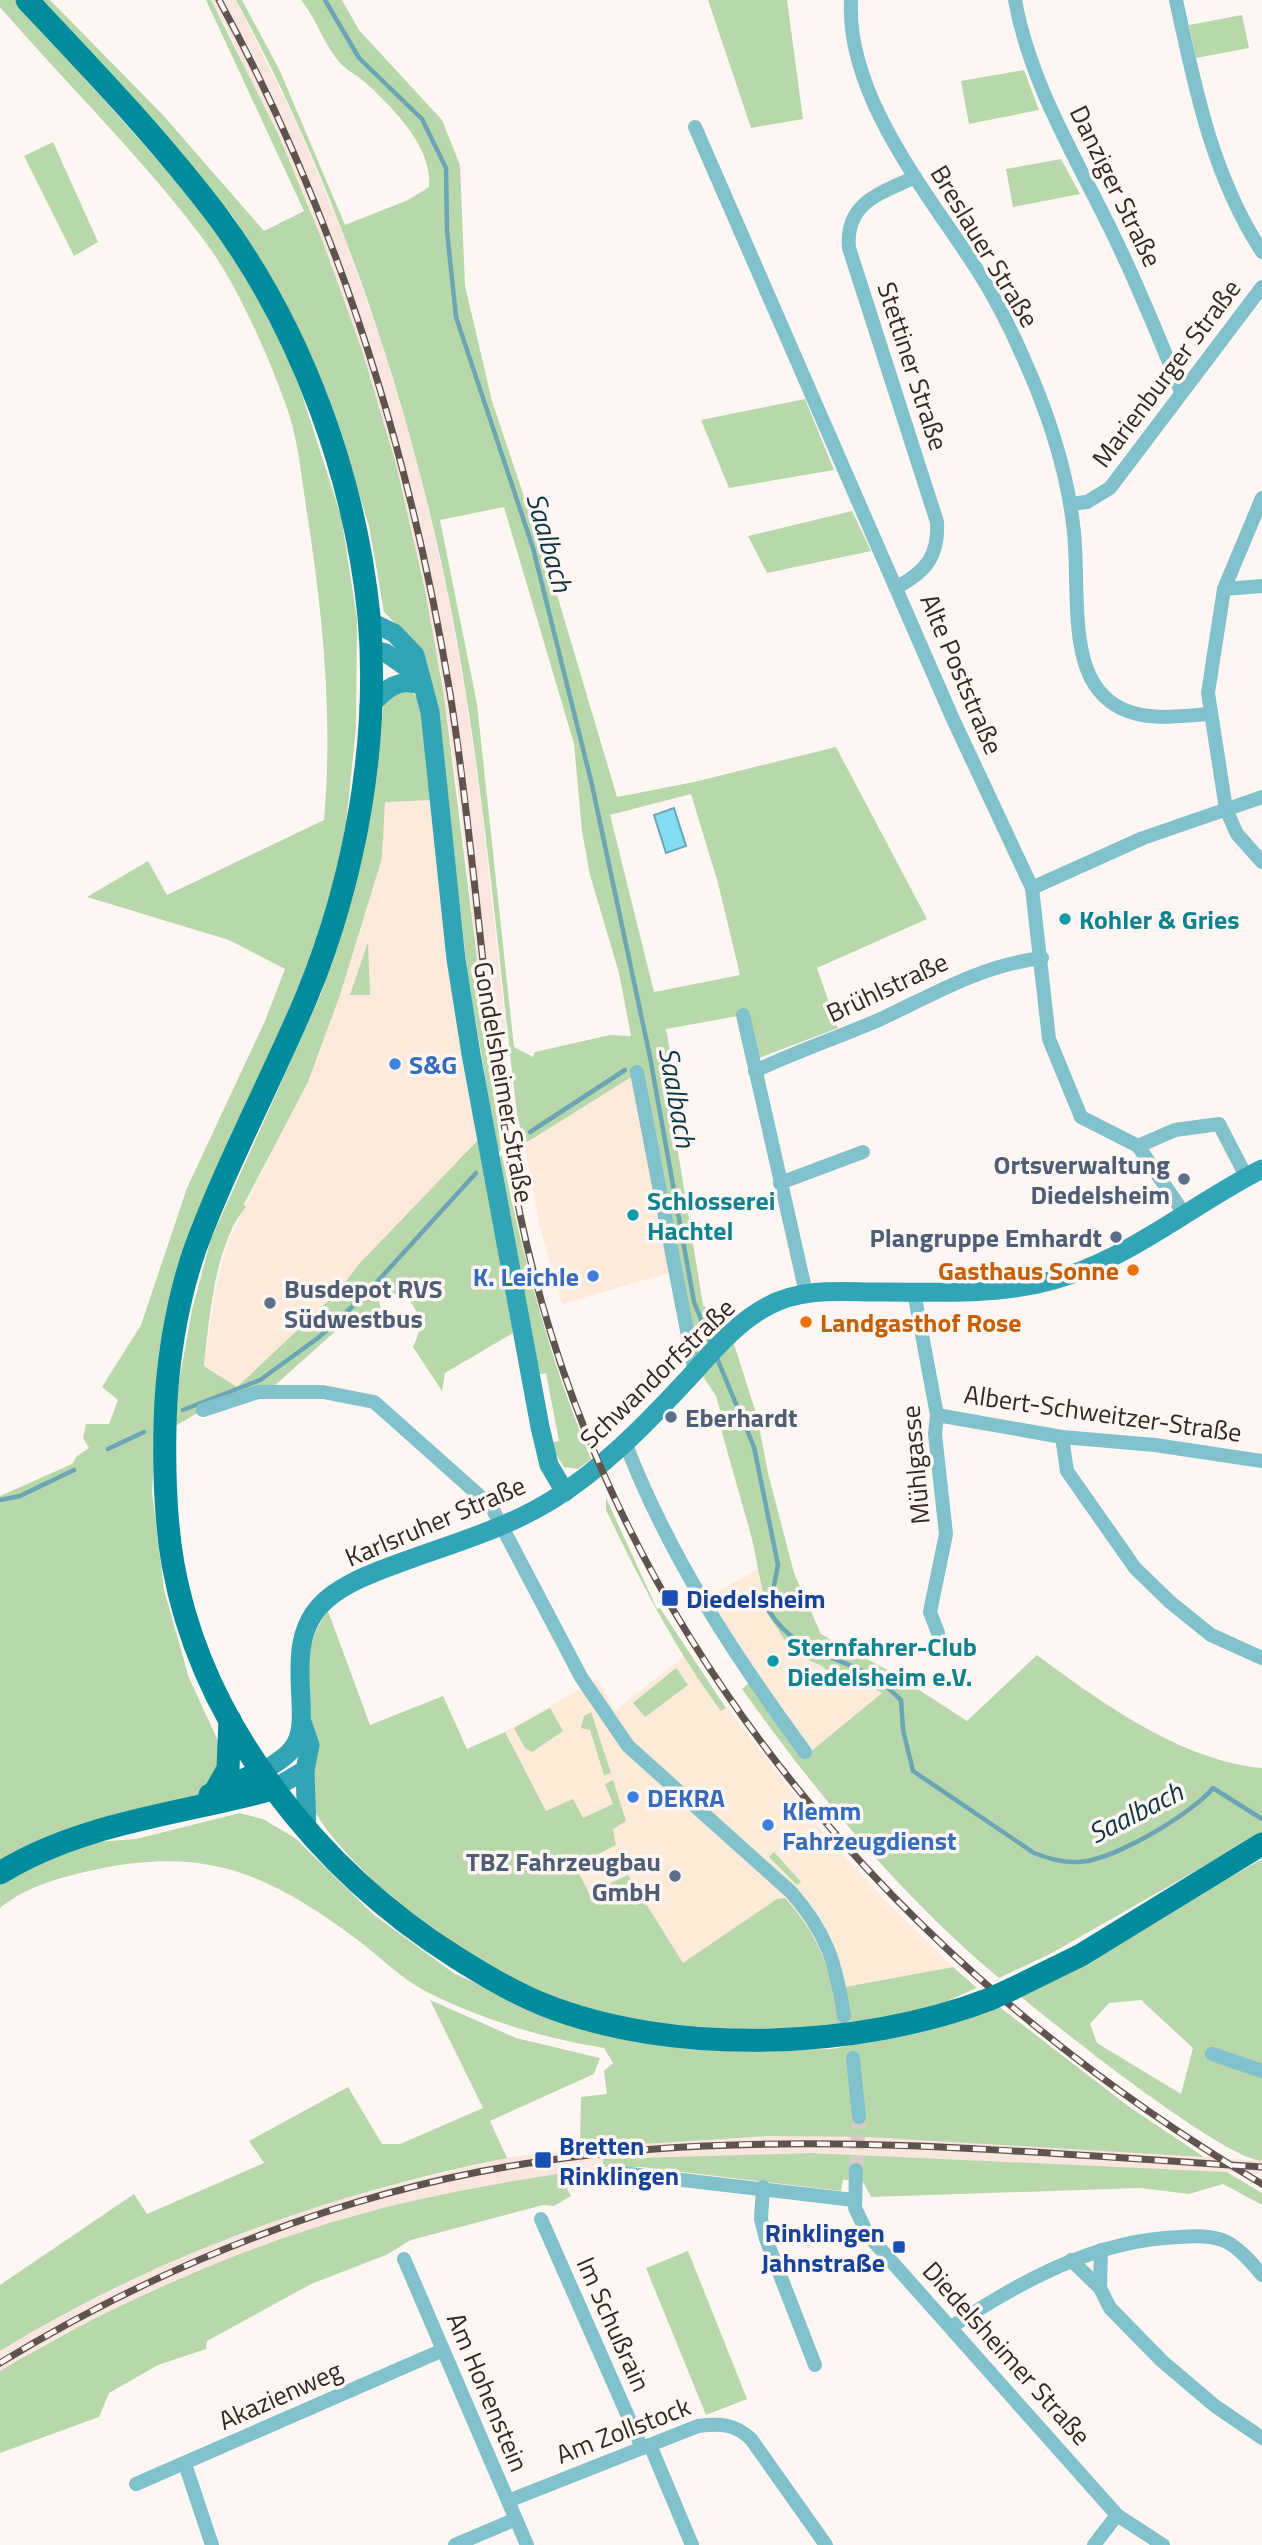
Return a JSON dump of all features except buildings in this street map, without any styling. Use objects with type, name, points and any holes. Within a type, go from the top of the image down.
[{"type":"main road","points":[[27,0],[180,170],[221,221],[271,301],[305,374],[331,444],[354,520],[369,621],[369,707],[356,827],[339,907],[310,989],[194,1252],[174,1336],[166,1397],[164,1477],[174,1570],[185,1609],[230,1720],[268,1780],[301,1825],[382,1903],[440,1947],[500,1984],[579,2017],[676,2035],[741,2039],[829,2037],[924,2021],[990,1999],[1081,1955],[1260,1845]]},
{"type":"main road","points":[[222,1797],[228,1769],[230,1720]]},
{"type":"main road","points":[[0,1873],[28,1856],[66,1840],[183,1810],[268,1780]]},
{"type":"main road","points":[[222,1797],[261,1807],[301,1825]]},
{"type":"street","name":"Breslauer Straße","points":[[851,0],[853,38],[864,78],[915,177],[988,286],[1024,358],[1050,424],[1070,504],[1080,628],[1085,661],[1094,684],[1106,699],[1134,715],[1152,717],[1210,714]]},
{"type":"street","name":"Danziger Straße","points":[[1015,0],[1020,25],[1057,125],[1141,292],[1181,392]]},
{"type":"street","points":[[1176,0],[1210,144],[1223,178],[1262,252]]},
{"type":"street","name":"Alte Poststraße","points":[[695,127],[952,717],[1032,888],[1042,958],[1049,1039],[1081,1117],[1138,1146],[1185,1214]]},
{"type":"street","name":"Stettiner Straße","points":[[897,587],[917,576],[928,566],[936,547],[937,522],[849,248],[848,234],[850,220],[857,209],[915,177]]},
{"type":"street","name":"Marienburger Straße","points":[[1070,504],[1087,502],[1110,488],[1262,287]]},
{"type":"street","points":[[1262,498],[1224,589],[1209,693],[1226,809],[1237,834],[1262,862]]},
{"type":"street","points":[[1224,589],[1262,586]]},
{"type":"street","name":"Gondelsheimer Straße","points":[[369,621],[394,633],[406,643],[415,655],[421,681],[438,772],[456,959],[471,1054],[542,1437],[550,1465],[565,1492]]},
{"type":"street","points":[[370,649],[386,653],[421,681]]},
{"type":"street","points":[[369,707],[385,690],[400,682],[421,681]]},
{"type":"street","points":[[1032,888],[1143,838],[1262,797]]},
{"type":"street","name":"Brühlstraße","points":[[755,1071],[880,1019],[976,973],[1011,961],[1042,958]]},
{"type":"street","points":[[743,1015],[806,1293]]},
{"type":"street","points":[[638,1072],[701,1366]]},
{"type":"street","points":[[1138,1146],[1175,1130],[1219,1124],[1254,1172]]},
{"type":"street","points":[[780,1183],[863,1152]]},
{"type":"street","name":"Schwandorfstraße","points":[[565,1492],[625,1442],[747,1319],[771,1304],[806,1293],[1008,1289],[1061,1278],[1098,1264],[1254,1172]]},
{"type":"street","name":"Mühlgasse","points":[[915,1292],[937,1415],[935,1434],[946,1534],[930,1612],[938,1633]]},
{"type":"street","points":[[203,1410],[257,1392],[323,1392],[374,1402],[491,1506],[581,1677],[628,1746],[809,1912],[835,1962],[844,2016]]},
{"type":"street","name":"Albert-Schweitzer-Straße","points":[[937,1415],[1062,1437],[1155,1445],[1262,1461]]},
{"type":"street","points":[[1062,1437],[1067,1471],[1135,1568],[1170,1602],[1211,1634],[1262,1658]]},
{"type":"street","points":[[625,1442],[658,1521],[695,1591],[752,1680],[804,1752]]},
{"type":"street","name":"Karlsruher Straße","points":[[268,1780],[293,1749],[300,1734],[300,1650],[310,1625],[324,1602],[359,1579],[502,1525],[565,1492]]},
{"type":"street","name":"Karlsruher Straße","points":[[301,1719],[310,1745],[304,1770],[301,1825]]},
{"type":"street","points":[[268,1780],[304,1770]]},
{"type":"street","points":[[1212,2054],[1262,2070]]},
{"type":"street","points":[[853,2058],[859,2117]]},
{"type":"street","name":"Diedelsheimer Straße","points":[[856,2170],[854,2200],[858,2217],[868,2235],[1117,2515],[1163,2545]]},
{"type":"street","points":[[613,2172],[763,2187],[854,2200]]},
{"type":"street","points":[[763,2187],[761,2219],[765,2239],[815,2365]]},
{"type":"street","name":"Im Schußrain","points":[[541,2219],[692,2545]]},
{"type":"street","points":[[951,2327],[998,2296],[1071,2260],[1101,2250],[1167,2237],[1216,2238],[1239,2250],[1262,2275]]},
{"type":"street","points":[[1100,2288],[1101,2250]]},
{"type":"street","name":"Am Hohenstein","points":[[404,2259],[527,2545]]},
{"type":"street","points":[[1071,2260],[1100,2288],[1110,2308],[1161,2361],[1215,2406],[1262,2438]]},
{"type":"street","name":"Akazienweg","points":[[136,2484],[185,2465],[443,2350]]},
{"type":"street","name":"Am Zollstock","points":[[508,2501],[698,2426],[727,2424],[740,2429],[751,2439],[826,2545]]},
{"type":"street","points":[[185,2465],[212,2545]]},
{"type":"street","points":[[1094,2545],[1117,2515]]},
{"type":"street","points":[[455,2545],[516,2519]]},
{"type":"shaded area","points":[[211,0],[236,0],[297,124],[343,234],[382,344],[416,458],[446,585],[465,692],[481,803],[507,1038],[486,1041],[460,805],[444,696],[425,590],[396,464],[362,350],[323,242],[229,33]]},
{"type":"shaded area","points":[[434,800],[479,1139],[359,1264],[338,1293],[237,1387],[204,1366],[215,1291],[227,1244],[320,1052],[382,858],[385,802]]},
{"type":"shaded area","points":[[641,1071],[682,1269],[562,1304],[539,1223],[524,1144]]},
{"type":"shaded area","points":[[758,1569],[767,1613],[809,1662],[822,1666],[841,1685],[860,1682],[882,1693],[809,1753],[706,1598]]},
{"type":"shaded area","points":[[683,1657],[721,1710],[727,1707],[818,1826],[884,1899],[953,1967],[833,1989],[785,1898],[777,1899],[683,1964],[628,1875],[588,1893],[505,1732],[597,1679],[615,1711]]},
{"type":"shaded area","points":[[768,2136],[869,2137],[1262,2161],[1262,2174],[811,2153],[603,2159],[603,2167],[446,2194],[365,2212],[304,2231],[153,2290],[50,2341],[0,2371],[0,2351],[45,2323],[126,2282],[225,2237],[353,2194],[507,2158],[580,2148]]},
{"type":"green space","points":[[0,0],[15,0],[217,227],[266,311],[295,373],[341,516],[357,618],[356,728],[346,824],[335,876],[306,975],[192,1224],[156,1431],[152,1492],[164,1590],[189,1678],[220,1745],[221,1770],[199,1796],[0,1866],[0,1496],[72,1464],[77,1456],[89,1448],[83,1438],[86,1424],[109,1424],[118,1400],[102,1387],[141,1325],[187,1188],[265,1021],[285,969],[229,940],[87,897],[148,861],[167,895],[324,820],[327,704],[322,628],[300,463],[289,414],[264,351],[232,284],[209,247],[134,155],[0,7]]},
{"type":"green space","points":[[40,0],[50,0],[162,114],[264,231],[304,211],[206,0],[211,0],[278,134],[323,242],[362,350],[396,464],[425,590],[444,696],[501,1150],[498,1153],[467,969],[440,724],[399,627],[384,612],[369,526],[336,421],[295,327],[262,262],[232,215]]},
{"type":"green space","points":[[236,0],[242,0],[280,71],[345,225],[408,200],[429,187],[429,172],[425,158],[410,130],[378,94],[341,64],[301,0],[342,0],[359,30],[442,120],[460,165],[465,286],[492,401],[558,598],[617,797],[694,782],[836,747],[927,919],[817,968],[838,1028],[759,1058],[749,1014],[666,1029],[680,1107],[671,1109],[703,1305],[731,1327],[699,1361],[641,1071],[524,1144],[517,1114],[469,715],[459,650],[429,508],[387,358],[362,284],[305,140]],"holes":[[[504,507],[574,744],[582,831],[590,875],[619,973],[631,1036],[610,1035],[535,1052],[533,1057],[514,1047],[477,704],[440,520]],[[691,794],[718,883],[740,975],[654,992],[610,815]]]},
{"type":"green space","points":[[708,0],[787,0],[803,119],[751,128]]},
{"type":"green space","points":[[1242,15],[1249,48],[1196,58],[1189,25]]},
{"type":"green space","points":[[1024,70],[1039,110],[969,124],[961,81]]},
{"type":"green space","points":[[53,142],[98,242],[74,256],[24,156]]},
{"type":"green space","points":[[1061,159],[1080,194],[1013,207],[1006,169]]},
{"type":"green space","points":[[805,399],[834,470],[729,488],[701,420]]},
{"type":"green space","points":[[852,511],[871,551],[767,573],[748,536]]},
{"type":"green space","points":[[412,692],[419,700],[434,800],[385,802],[382,858],[340,995],[308,1082],[244,1204],[246,1207],[227,1240],[220,1261],[211,1305],[204,1366],[237,1387],[338,1292],[359,1264],[479,1139],[513,1333],[445,1373],[442,1391],[413,1347],[419,1331],[419,1318],[404,1293],[378,1296],[383,1318],[339,1328],[264,1395],[203,1410],[175,1426],[177,1393],[192,1310],[211,1239],[321,994],[371,802],[384,703],[391,693]]},
{"type":"green space","points":[[368,942],[370,995],[350,995]]},
{"type":"green space","points":[[502,1155],[519,1232],[550,1347],[591,1459],[578,1469],[564,1467],[549,1443],[559,1441],[546,1373],[536,1375],[499,1157]]},
{"type":"green space","points":[[733,1341],[757,1416],[768,1473],[794,1573],[821,1634],[893,1673],[967,1721],[1037,1655],[1087,1692],[1172,1742],[1232,1763],[1262,1768],[1262,1833],[1050,1954],[999,1978],[963,1946],[894,1878],[830,1805],[742,1689],[755,1678],[809,1753],[882,1693],[860,1682],[842,1685],[822,1666],[794,1654],[767,1613],[752,1539],[719,1422],[722,1417],[716,1396],[702,1375]]},
{"type":"green space","points":[[606,1498],[657,1609],[660,1608],[726,1708],[721,1711],[688,1663],[659,1613],[606,1510]]},
{"type":"green space","points":[[328,1611],[370,1725],[443,1696],[467,1749],[505,1732],[546,1811],[573,1799],[583,1818],[613,1804],[605,1784],[613,1780],[626,1821],[613,1829],[616,1845],[575,1866],[589,1893],[628,1875],[683,1963],[777,1899],[785,1898],[815,1940],[834,1989],[953,1967],[977,1988],[925,2009],[875,2020],[779,2029],[729,2028],[679,2025],[585,2008],[543,1994],[482,1964],[427,1927],[383,1890],[336,1841],[313,1806],[307,1672],[312,1642]]},
{"type":"green space","points":[[676,1668],[688,1685],[645,1717],[633,1703]]},
{"type":"green space","points":[[550,1708],[563,1731],[532,1752],[525,1748],[514,1728]]},
{"type":"green space","points":[[591,1712],[611,1773],[604,1775],[590,1730],[581,1728],[584,1716]]},
{"type":"green space","points":[[240,1813],[263,1819],[295,1838],[374,1915],[455,1974],[574,2027],[609,2034],[741,2048],[832,2049],[927,2030],[997,2005],[1128,2106],[1204,2157],[869,2137],[768,2136],[580,2148],[581,2097],[607,2094],[604,2071],[613,2063],[604,2048],[514,2027],[427,1992],[400,1975],[328,1919],[269,1884],[209,1865],[142,1862],[103,1868],[49,1882],[23,1893],[0,1908],[0,1883],[83,1843],[136,1839]]},
{"type":"green space","points":[[774,1852],[801,1882],[797,1885],[769,1857]]},
{"type":"green space","points":[[1262,1859],[1262,2161],[1212,2138],[1178,2116],[1102,2061],[1019,1995]],"holes":[[[1141,2000],[1193,2048],[1181,2094],[1097,2043],[1090,2024],[1109,2003]]]},
{"type":"green space","points":[[430,2000],[516,2038],[600,2058],[594,2074],[490,2121],[507,2158],[374,2190],[245,2232],[120,2285],[0,2351],[0,2285],[134,2194],[147,2214],[264,2163],[249,2141],[348,2087],[382,2144],[400,2144],[483,2108]]},
{"type":"green space","points":[[811,2153],[1227,2172],[1262,2193],[1262,2205],[1223,2184],[1189,2194],[1140,2188],[871,2197],[862,2180],[843,2180],[841,2191],[641,2167],[603,2167],[603,2159]]},
{"type":"green space","points":[[603,2167],[567,2189],[571,2196],[554,2206],[543,2205],[411,2240],[386,2255],[311,2284],[207,2341],[206,2349],[158,2365],[109,2393],[99,2417],[0,2453],[0,2371],[131,2301],[270,2243],[364,2213],[453,2192]]},
{"type":"green space","points":[[688,2251],[747,2399],[706,2415],[646,2268]]},
{"type":"water","points":[[674,808],[686,846],[666,853],[654,815]]},
{"type":"waterway","name":"Saalbach","points":[[325,0],[359,58],[422,119],[446,168],[447,231],[456,317],[533,548],[592,785],[650,1057],[694,1302],[711,1344]]},
{"type":"waterway","points":[[530,1132],[625,1070]]},
{"type":"waterway","points":[[183,1410],[260,1380],[318,1338],[366,1294],[476,1173]]},
{"type":"waterway","name":"Saalbach","points":[[716,1356],[754,1447],[778,1565],[769,1611],[780,1626],[806,1646],[865,1672],[883,1683],[901,1700],[903,1730],[913,1771],[1034,1853],[1066,1862],[1092,1860],[1150,1835],[1188,1811],[1213,1788],[1262,1819]]},
{"type":"waterway","points":[[108,1449],[144,1432]]},
{"type":"waterway","points":[[0,1500],[20,1496],[74,1470]]},
{"type":"tunnel","points":[[856,2170],[859,2117]]},
{"type":"railway","points":[[219,0],[299,165],[333,250],[390,425],[413,513],[450,693],[490,1023],[521,1219],[564,1373],[624,1517],[700,1653],[790,1779],[892,1895],[1006,2002],[1130,2098],[1262,2184]]},
{"type":"railway","points":[[0,2363],[127,2293],[261,2235],[330,2210],[401,2190],[472,2173],[543,2161],[722,2145],[812,2144],[992,2150],[1262,2167]]},
{"type":"place","name":"Kohler & Gries","points":[[1065,919]]},
{"type":"place","name":"S&G","points":[[395,1064]]},
{"type":"place","name":"Ortsverwaltung Diedelsheim","points":[[1184,1179]]},
{"type":"place","name":"Schlosserei Hachtel","points":[[633,1215]]},
{"type":"place","name":"Plangruppe Emhardt","points":[[1116,1237]]},
{"type":"place","name":"Gasthaus Sonne","points":[[1133,1270]]},
{"type":"place","name":"K. Leichle","points":[[593,1276]]},
{"type":"place","name":"Busdepot RVS Südwestbus","points":[[270,1303]]},
{"type":"place","name":"Landgasthof Rose","points":[[806,1322]]},
{"type":"place","name":"Eberhardt","points":[[671,1417]]},
{"type":"place","name":"Diedelsheim","points":[[670,1598]]},
{"type":"place","name":"Sternfahrer-Club Diedelsheim e.V.","points":[[773,1661]]},
{"type":"place","name":"DEKRA","points":[[633,1797]]},
{"type":"place","name":"Klemm Fahrzeugdienst","points":[[768,1825]]},
{"type":"place","name":"TBZ Fahrzeugbau GmbH","points":[[675,1876]]},
{"type":"place","name":"Bretten Rinklingen","points":[[543,2160]]},
{"type":"place","name":"Rinklingen Jahnstraße","points":[[899,2247]]}]
